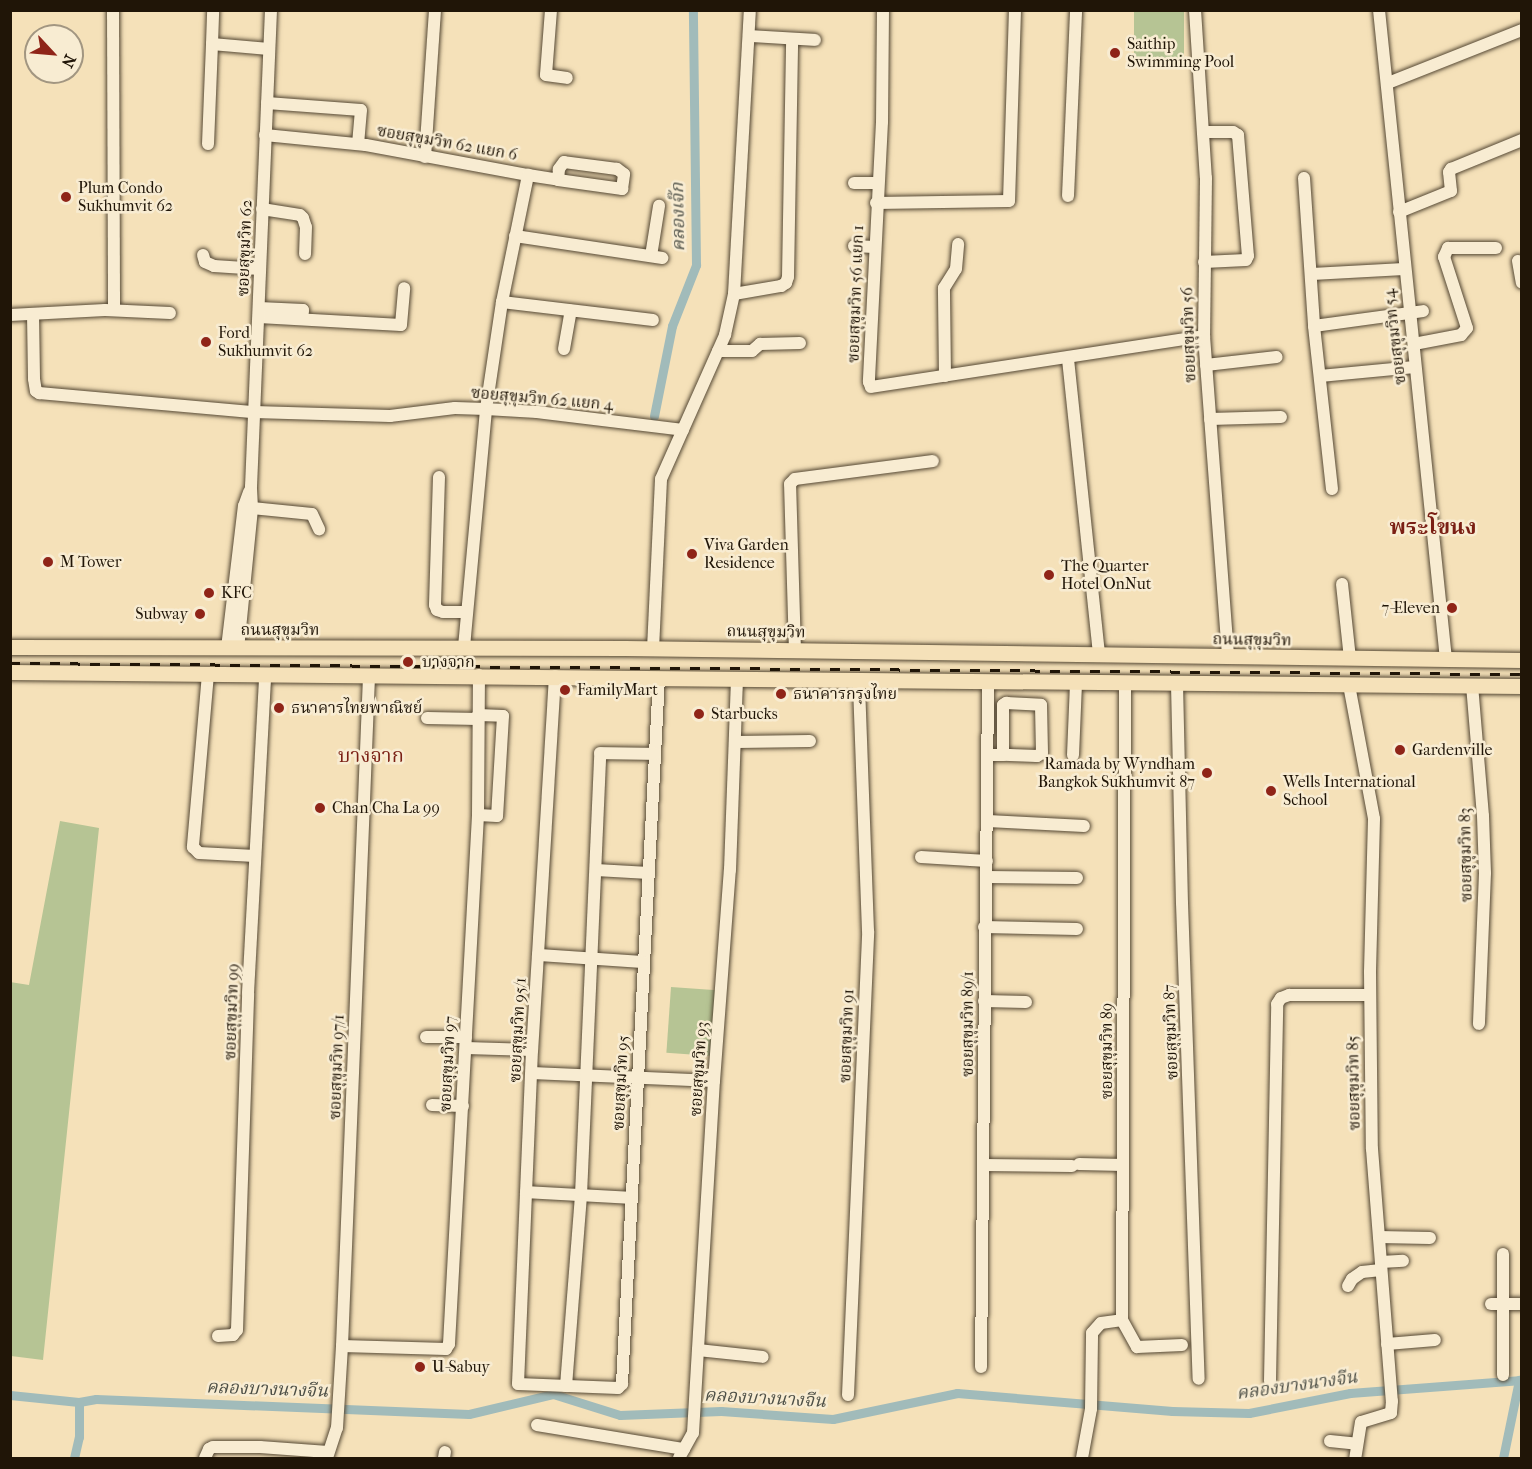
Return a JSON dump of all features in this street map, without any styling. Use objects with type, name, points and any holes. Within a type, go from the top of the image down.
[{"type":"main road","name":"ถนนสุขุมวิท","points":[[10,647],[464,647],[1521,660]]},
{"type":"main road","points":[[231,674],[232,648]]},
{"type":"main road","points":[[1060,655],[1068,683]]},
{"type":"main road","points":[[10,672],[1521,686]]},
{"type":"street","points":[[113,10],[114,310]]},
{"type":"street","points":[[208,144],[213,10]]},
{"type":"street","name":"ซอยสุขุมวิท 62","points":[[232,648],[252,508],[271,10]]},
{"type":"street","points":[[425,157],[435,10]]},
{"type":"street","points":[[551,10],[546,75],[567,78]]},
{"type":"street","points":[[653,649],[661,479],[725,334],[734,294],[750,10]]},
{"type":"street","name":"ซอยสุขุมวิท 56 แยก 1","points":[[882,10],[882,122],[868,382],[876,388],[1204,336]]},
{"type":"street","points":[[876,203],[1010,201],[1015,10]]},
{"type":"street","points":[[1068,196],[1076,10]]},
{"type":"street","name":"ซอยสุขุมวิท 56","points":[[1195,10],[1206,178],[1204,336],[1228,658]]},
{"type":"street","name":"ซอยสุขุมวิท 54","points":[[1379,10],[1446,659]]},
{"type":"street","points":[[1388,83],[1521,30]]},
{"type":"street","points":[[750,36],[814,40]]},
{"type":"street","points":[[734,294],[781,286],[786,283],[788,277],[792,40]]},
{"type":"street","points":[[212,45],[269,49]]},
{"type":"street","points":[[267,103],[361,110],[358,144]]},
{"type":"street","points":[[1203,132],[1233,132],[1238,135],[1248,256],[1246,260],[1204,262]]},
{"type":"street","name":"ซอยสุขุมวิท 62 แยก 6","points":[[265,135],[358,144],[528,175],[558,180],[622,189],[624,174],[617,169],[564,162],[559,169],[558,180]]},
{"type":"street","points":[[1399,212],[1451,191],[1449,172],[1451,169],[1521,140]]},
{"type":"street","points":[[464,647],[465,612],[486,409],[502,302],[528,175]]},
{"type":"street","points":[[1304,178],[1314,326],[1332,489]]},
{"type":"street","points":[[854,183],[878,183]]},
{"type":"street","points":[[515,236],[657,257],[659,206]]},
{"type":"street","points":[[262,209],[300,215],[303,218],[306,226],[305,254]]},
{"type":"street","points":[[945,376],[944,288],[956,269],[958,244]]},
{"type":"street","points":[[854,246],[874,247]]},
{"type":"street","points":[[1414,344],[1461,335],[1467,328],[1444,257],[1448,248],[1496,248]]},
{"type":"street","points":[[203,255],[205,262],[214,266],[260,269]]},
{"type":"street","points":[[1518,261],[1521,283]]},
{"type":"street","points":[[1312,274],[1404,268]]},
{"type":"street","points":[[259,313],[302,319],[401,325],[404,288]]},
{"type":"street","points":[[502,302],[653,320]]},
{"type":"street","points":[[10,315],[114,310],[170,313]]},
{"type":"street","points":[[564,349],[571,310]]},
{"type":"street","points":[[1314,326],[1423,311]]},
{"type":"street","name":"ซอยสุขุมวิท 62 แยก 4","points":[[33,314],[34,379],[36,391],[39,393],[254,412],[390,416],[455,408],[486,409],[537,412],[683,430]]},
{"type":"street","points":[[718,351],[752,351],[760,344],[800,343]]},
{"type":"street","points":[[1206,365],[1276,357]]},
{"type":"street","points":[[1068,358],[1099,656]]},
{"type":"street","points":[[1320,376],[1415,367]]},
{"type":"street","points":[[1210,419],[1281,417]]},
{"type":"street","points":[[795,651],[790,484],[795,479],[933,461]]},
{"type":"street","points":[[439,477],[435,605],[437,610],[442,612],[465,612]]},
{"type":"street","name":"ซอยสุขุมวิท 62","points":[[232,648],[244,506],[251,487]]},
{"type":"street","points":[[252,508],[312,514],[319,529]]},
{"type":"street","points":[[1342,584],[1350,659]]},
{"type":"street","points":[[208,674],[193,847],[199,853],[255,856]]},
{"type":"street","name":"ซอยสุขุมวิท 99","points":[[218,1336],[233,1335],[237,1329],[255,856],[265,674]]},
{"type":"street","name":"ซอยสุขุมวิท 97","points":[[342,1346],[448,1347],[478,815],[479,675]]},
{"type":"street","name":"ซอยสุขุมวิท 97/1","points":[[328,1455],[337,1428],[342,1346],[369,676]]},
{"type":"street","name":"ซอยสุขุมวิท 95/1","points":[[518,1384],[532,1050],[555,676]]},
{"type":"street","name":"ซอยสุขุมวิท 95","points":[[518,1384],[618,1388],[622,1384],[659,678]]},
{"type":"street","name":"ซอยสุขุมวิท 93","points":[[682,1454],[693,1433],[714,1081],[730,870],[737,679]]},
{"type":"street","name":"ซอยสุขุมวิท 91","points":[[848,1395],[868,931],[859,680]]},
{"type":"street","name":"ซอยสุขุมวิท 89/1","points":[[981,1367],[988,682]]},
{"type":"street","points":[[1068,683],[1073,755]]},
{"type":"street","name":"ซอยสุขุมวิท 89","points":[[1122,1320],[1125,684]]},
{"type":"street","name":"ซอยสุขุมวิท 87","points":[[1177,684],[1182,903],[1199,1379]]},
{"type":"street","name":"ซอยสุขุมวิท 85","points":[[1349,685],[1374,819],[1370,995],[1372,1149],[1392,1401],[1391,1413],[1361,1422],[1355,1458]]},
{"type":"street","name":"ซอยสุขุมวิท 83","points":[[1472,685],[1485,873],[1479,1024]]},
{"type":"street","points":[[988,755],[1037,756],[1042,753],[1041,705],[1006,703],[1003,705],[1003,755]]},
{"type":"street","points":[[427,718],[503,716],[497,816],[478,815]]},
{"type":"street","points":[[736,742],[810,741]]},
{"type":"street","points":[[566,1386],[581,1195],[600,753],[655,754]]},
{"type":"street","points":[[988,821],[1084,826]]},
{"type":"street","points":[[921,857],[987,861]]},
{"type":"street","points":[[596,870],[649,873]]},
{"type":"street","points":[[987,876],[1077,878]]},
{"type":"street","points":[[984,927],[1077,929]]},
{"type":"street","points":[[538,955],[644,962]]},
{"type":"street","points":[[1270,1381],[1277,1004],[1281,998],[1289,995],[1370,995]]},
{"type":"street","points":[[984,1001],[1026,1002]]},
{"type":"street","points":[[426,1036],[532,1050]]},
{"type":"street","points":[[532,1073],[714,1081]]},
{"type":"street","points":[[432,1105],[463,1106]]},
{"type":"street","points":[[984,1165],[1123,1165]]},
{"type":"street","points":[[526,1192],[632,1198]]},
{"type":"street","points":[[1379,1237],[1430,1238]]},
{"type":"street","points":[[1503,1254],[1497,1304],[1503,1375]]},
{"type":"street","points":[[1348,1286],[1362,1272],[1402,1262]]},
{"type":"street","points":[[1497,1304],[1521,1304]]},
{"type":"street","points":[[1082,1458],[1091,1408],[1089,1395],[1092,1333],[1101,1323],[1122,1320],[1134,1346],[1182,1345]]},
{"type":"street","points":[[1387,1344],[1435,1340]]},
{"type":"street","points":[[698,1350],[763,1357]]},
{"type":"street","points":[[537,1425],[682,1454]]},
{"type":"street","points":[[1330,1441],[1357,1444]]},
{"type":"street","points":[[205,1458],[209,1449],[213,1447],[260,1447],[328,1455]]},
{"type":"green space","points":[[1134,11],[1184,11],[1184,66],[1134,66]]},
{"type":"green space","points":[[60,821],[99,828],[43,1360],[11,1356],[10,982],[29,985]]},
{"type":"green space","points":[[671,987],[717,990],[712,1056],[666,1053]]},
{"type":"waterway","name":"คลองเจ๊ก","points":[[654,416],[672,326],[696,265],[693,10]]},
{"type":"waterway","points":[[1503,1458],[1519,1380]]},
{"type":"waterway","name":"คลองบางนางจีน","points":[[10,1395],[79,1402],[96,1399],[469,1414],[553,1394],[620,1415],[721,1411],[833,1419],[957,1393],[1172,1411],[1249,1413],[1350,1393],[1522,1380]]},
{"type":"waterway","points":[[74,1458],[79,1437],[79,1402]]},
{"type":"railway","points":[[10,663],[1522,674]]},
{"type":"place","name":"Saithip Swimming Pool","points":[[1115,53]]},
{"type":"place","name":"Plum Condo Sukhumvit 62","points":[[66,197]]},
{"type":"place","name":"Ford Sukhumvit 62","points":[[206,342]]},
{"type":"place","name":"Viva Garden Residence","points":[[692,554]]},
{"type":"place","name":"M Tower","points":[[48,562]]},
{"type":"place","name":"The Quarter Hotel OnNut","points":[[1049,575]]},
{"type":"place","name":"KFC","points":[[209,593]]},
{"type":"place","name":"7-Eleven","points":[[1452,608]]},
{"type":"place","name":"Subway","points":[[200,614]]},
{"type":"place","name":"บางจาก","points":[[408,662]]},
{"type":"place","name":"FamilyMart","points":[[565,690]]},
{"type":"place","name":"ธนาคารกรุงไทย","points":[[781,694]]},
{"type":"place","name":"ธนาคารไทยพาณิชย์","points":[[279,708]]},
{"type":"place","name":"Starbucks","points":[[699,714]]},
{"type":"place","name":"Gardenville","points":[[1400,750]]},
{"type":"place","name":"Ramada by Wyndham Bangkok Sukhumvit 87","points":[[1207,773]]},
{"type":"place","name":"Wells International School","points":[[1271,791]]},
{"type":"place","name":"Chan Cha La 99","points":[[320,808]]},
{"type":"place","name":"U-Sabuy","points":[[420,1367]]},
{"type":"district","name":"พระโขนง","points":[[1433,528]]},
{"type":"district","name":"บางจาก","points":[[371,755]]}]
